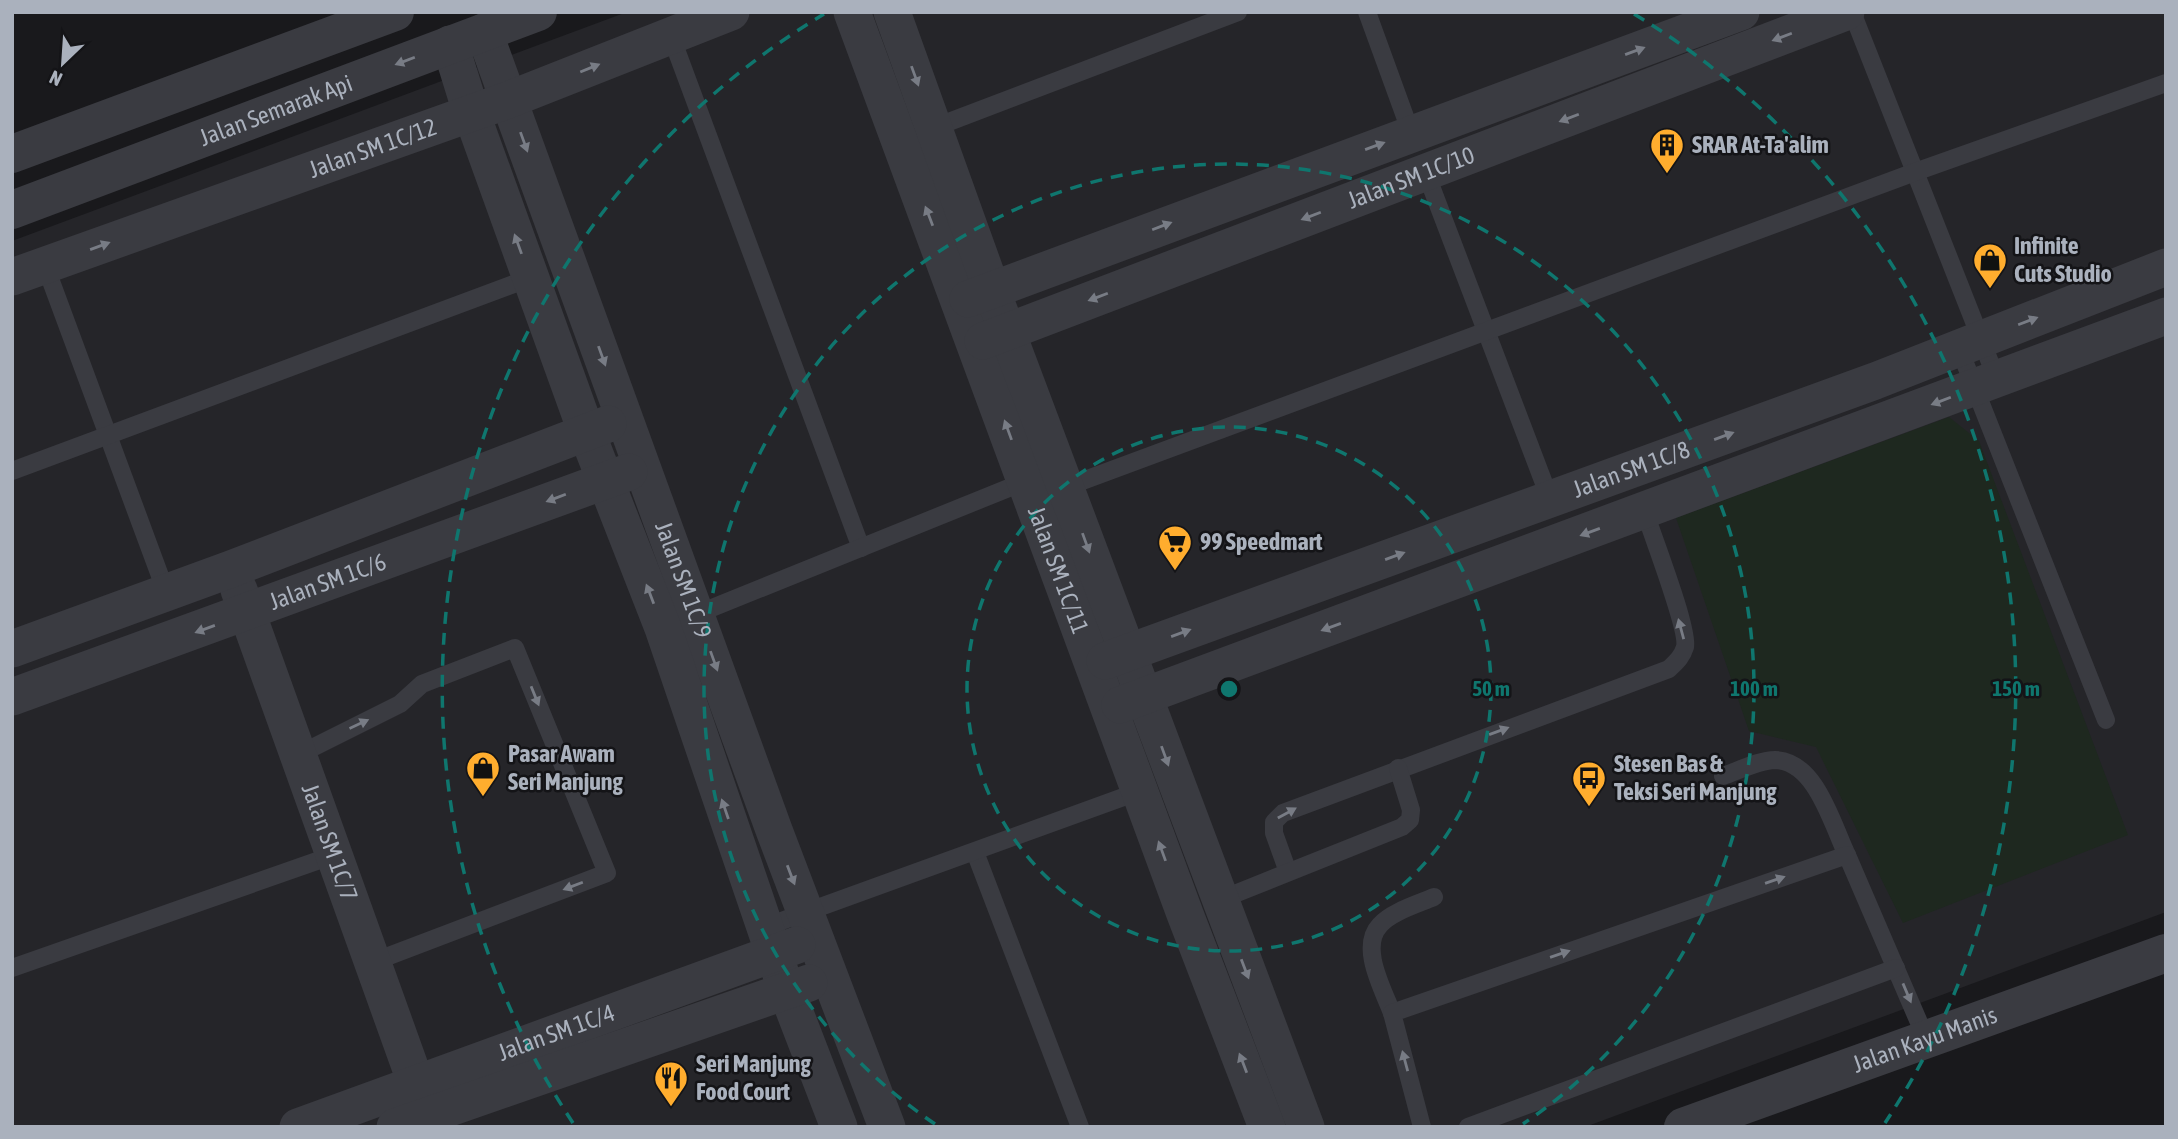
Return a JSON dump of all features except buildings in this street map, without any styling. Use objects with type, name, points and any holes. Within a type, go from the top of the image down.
[{"type":"street","name":"Jalan Semarak Api","points":[[12,153],[395,12]]},
{"type":"street","name":"Jalan Semarak Api","points":[[12,210],[538,12]]},
{"type":"street","name":"Jalan SM 1C/12","points":[[29,271],[508,100],[731,12]]},
{"type":"street","name":"Jalan SM 1C/11","points":[[852,12],[992,338],[1066,487],[1110,659]]},
{"type":"street","name":"Jalan SM 1C/11","points":[[892,12],[933,128],[976,296]]},
{"type":"street","name":"Jalan SM 1C/10","points":[[976,296],[1741,12]]},
{"type":"street","name":"Jalan SM 1C/10","points":[[992,338],[1846,12]]},
{"type":"street","name":"Jalan SM 1C/9","points":[[467,38],[508,100],[887,1127]]},
{"type":"street","name":"Jalan SM 1C/9","points":[[467,38],[471,112],[586,431],[663,628],[787,992],[839,1127]]},
{"type":"street","name":"Jalan SM 1C/8","points":[[1110,659],[1970,344],[2166,267]]},
{"type":"street","name":"Jalan SM 1C/8","points":[[1126,703],[2166,316]]},
{"type":"street","name":"Jalan SM 1C/11","points":[[992,338],[1026,481],[1219,900],[1306,1127]]},
{"type":"street","name":"Jalan SM 1C/6","points":[[12,649],[231,569],[625,418]]},
{"type":"street","name":"Jalan SM 1C/6","points":[[12,697],[643,467]]},
{"type":"street","name":"Jalan SM 1C/7","points":[[231,569],[373,962],[407,1111]]},
{"type":"street","name":"Jalan SM 1C/11","points":[[1126,703],[1140,791],[1267,1127]]},
{"type":"street","name":"Jalan SM 1C/4","points":[[407,1111],[770,940],[811,927]]},
{"type":"street","name":"Jalan Kayu Manis","points":[[1683,1127],[2166,953]]},
{"type":"street","name":"Jalan SM 1C/4","points":[[298,1127],[407,1111],[787,992],[829,975]]},
{"type":"lane","points":[[933,128],[1238,12]]},
{"type":"lane","points":[[1367,12],[1411,133]]},
{"type":"lane","points":[[1852,12],[1915,172],[1970,344],[1987,384],[2106,720]]},
{"type":"lane","points":[[671,36],[861,548]]},
{"type":"lane","points":[[1066,487],[1915,172],[2166,83]]},
{"type":"lane","points":[[1426,173],[1550,499]]},
{"type":"lane","points":[[29,271],[109,437],[166,592]]},
{"type":"lane","points":[[12,471],[530,278]]},
{"type":"lane","points":[[697,614],[1026,481]]},
{"type":"lane","points":[[1288,872],[1274,833],[1274,821],[1283,813],[1669,669],[1680,659],[1686,645],[1645,512]]},
{"type":"lane","points":[[298,755],[400,704],[422,684],[515,648],[607,873],[373,962]]},
{"type":"lane","points":[[1723,776],[1772,760],[1799,769],[1810,780],[1847,855],[1927,1041]]},
{"type":"lane","points":[[1185,914],[1402,827],[1410,820],[1411,810],[1398,768]]},
{"type":"lane","points":[[811,927],[975,852],[1140,791]]},
{"type":"lane","points":[[975,852],[1080,1127]]},
{"type":"lane","points":[[12,968],[334,855]]},
{"type":"lane","points":[[1392,1013],[1847,855]]},
{"type":"lane","points":[[1422,1127],[1392,1013],[1371,947],[1380,924],[1434,897]]},
{"type":"lane","points":[[1468,1127],[1896,968]]},
{"type":"shaded area","points":[[627,12],[2166,12],[2166,912],[1585,1127],[12,1127],[12,241]]},
{"type":"green space","points":[[1949,417],[1979,441],[2128,835],[1903,923],[1816,747],[1749,731],[1676,518]]},
{"type":"place","name":"SRAR At-Ta'alim","points":[[1667,175]]},
{"type":"place","name":"Infinite Cuts Studio","points":[[1990,290]]},
{"type":"place","name":"99 Speedmart","points":[[1175,572]]},
{"type":"place","name":"Pasar Awam Seri Manjung","points":[[483,798]]},
{"type":"place","name":"Stesen Bas & Teksi Seri Manjung","points":[[1589,808]]},
{"type":"place","name":"Seri Manjung Food Court","points":[[671,1108]]}]
